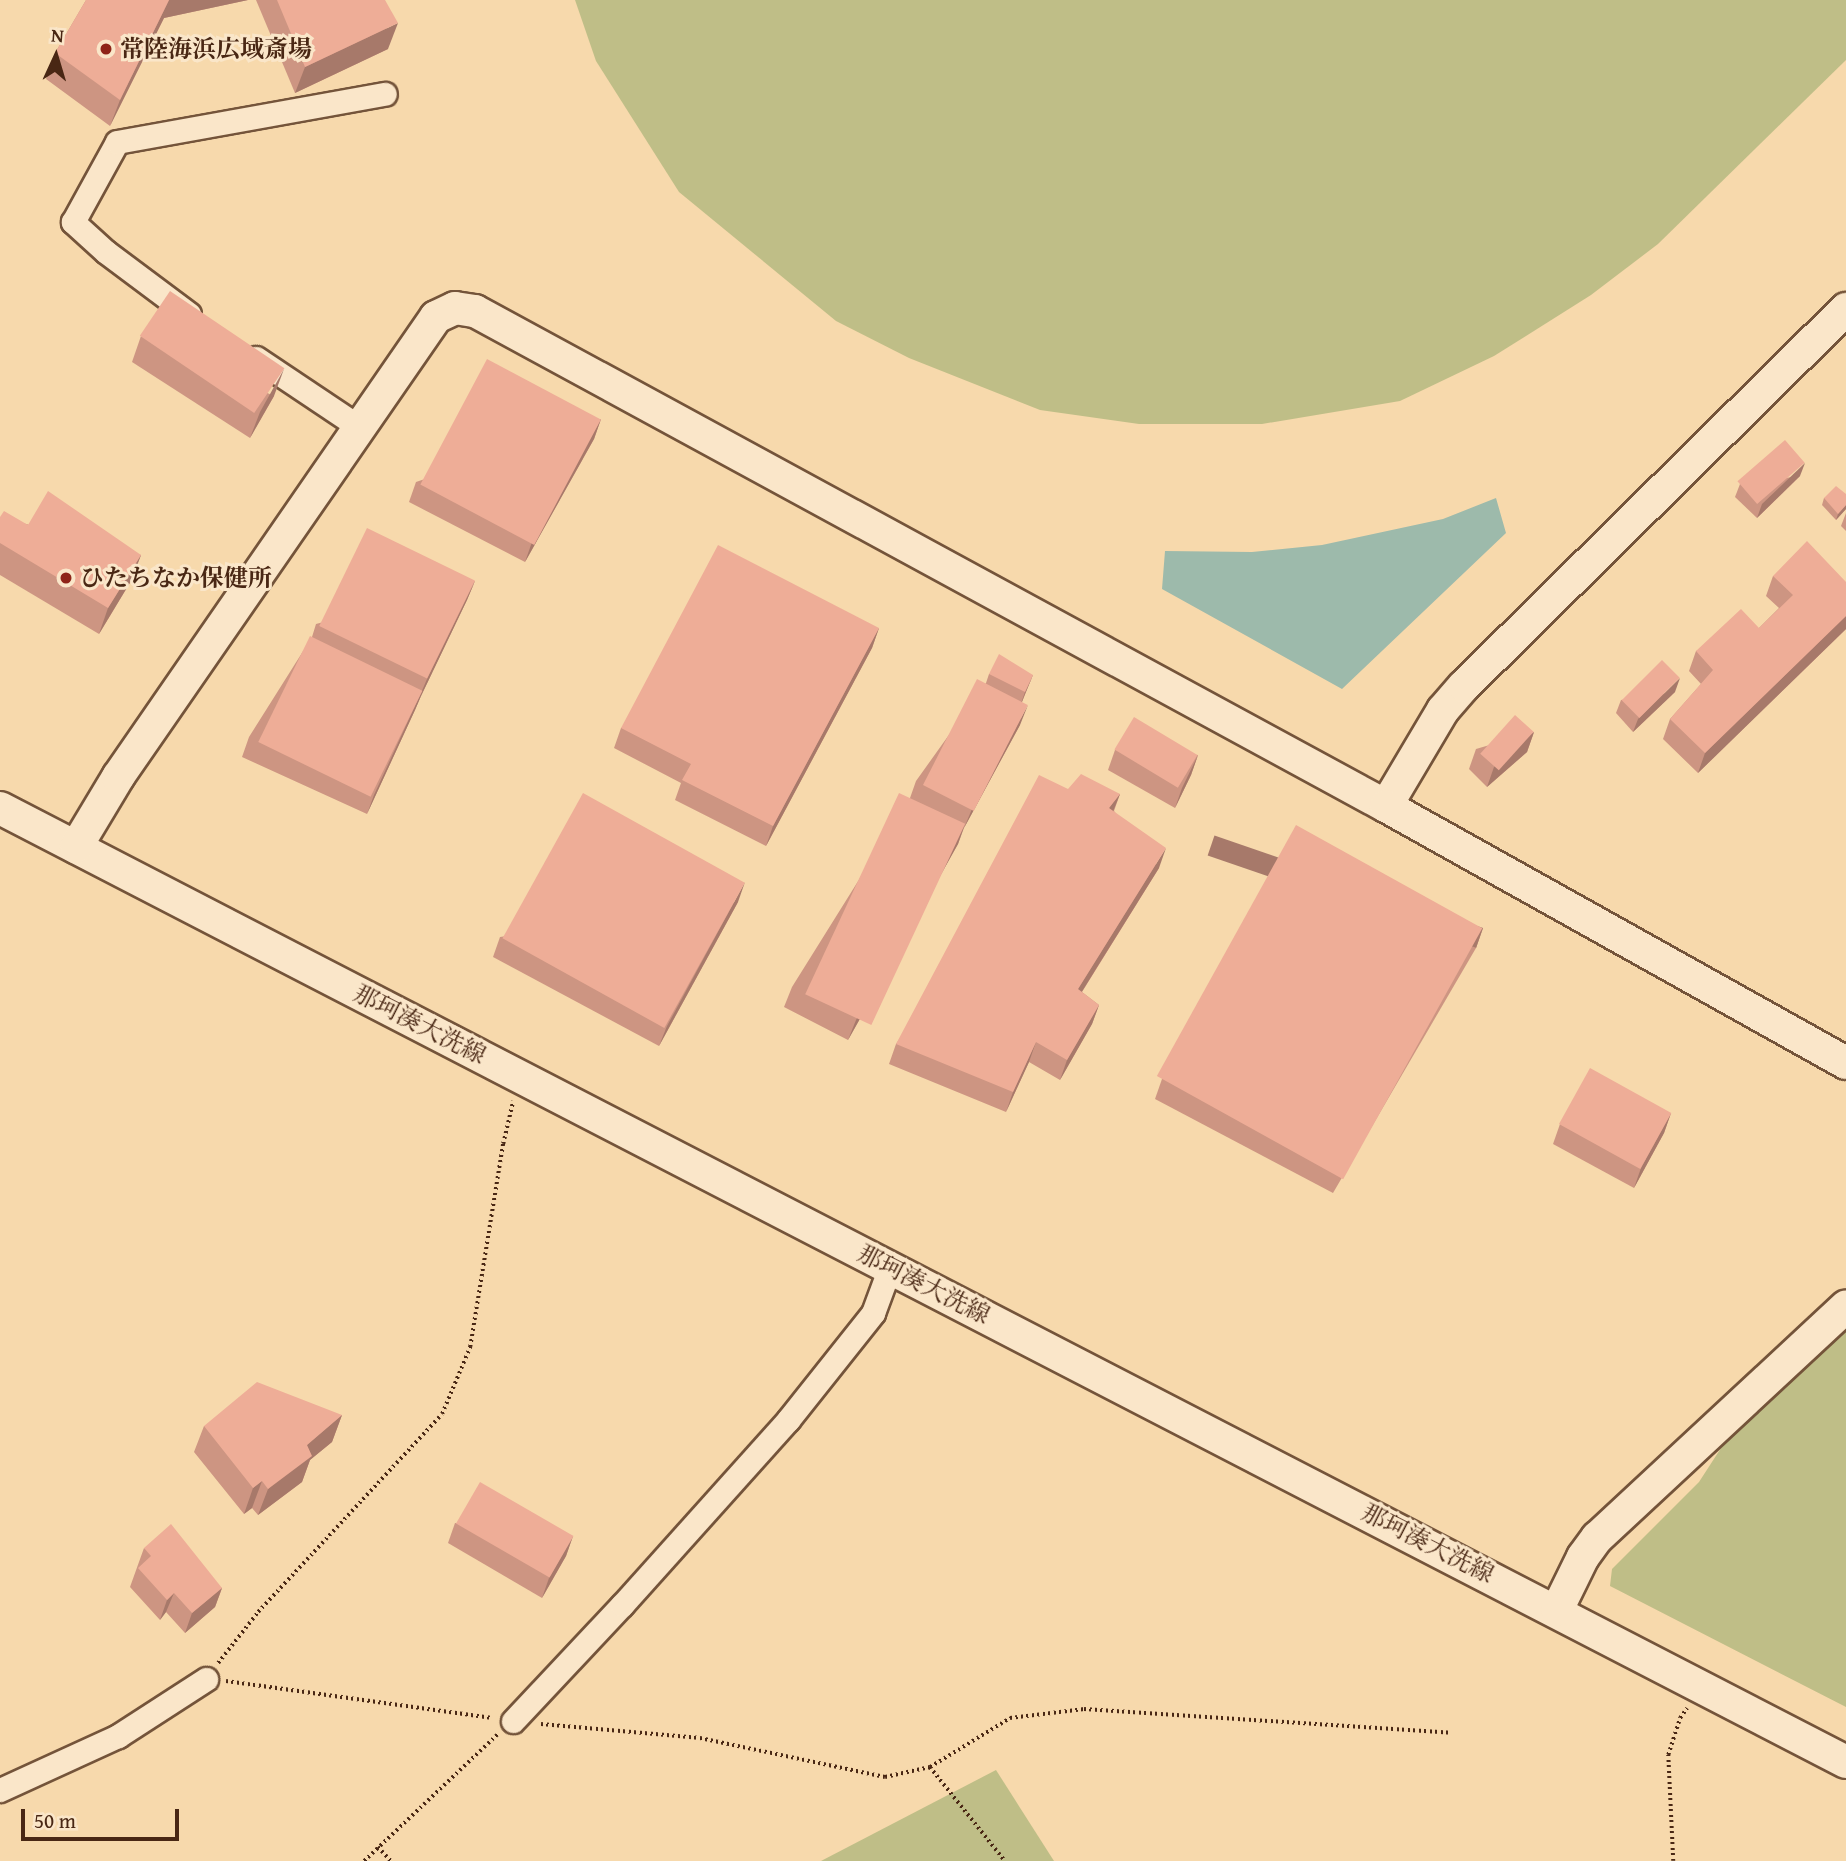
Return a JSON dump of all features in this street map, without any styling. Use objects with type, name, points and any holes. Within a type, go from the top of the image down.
[{"type":"street","points":[[212,329],[106,252],[73,222],[117,142],[385,94]]},
{"type":"street","points":[[76,846],[118,777],[359,426],[436,317],[455,308],[475,311],[1386,806],[1846,1063]]},
{"type":"street","points":[[1386,806],[1438,718],[1464,686],[1846,309]]},
{"type":"street","points":[[235,344],[359,426]]},
{"type":"street","name":"那珂湊大洗線","points":[[0,808],[1557,1610],[1846,1762]]},
{"type":"street","points":[[513,1721],[622,1605],[788,1420],[873,1313],[890,1267]]},
{"type":"street","points":[[1557,1610],[1583,1557],[1597,1538],[1846,1307]]},
{"type":"street","points":[[0,1790],[118,1737],[206,1679]]},
{"type":"path","points":[[206,1679],[258,1612],[442,1415],[470,1348],[503,1144],[520,1075]]},
{"type":"path","points":[[206,1679],[513,1721],[700,1738],[885,1777],[930,1767],[1010,1718],[1084,1709],[1451,1733]]},
{"type":"path","points":[[1673,1861],[1668,1755],[1680,1718],[1701,1686]]},
{"type":"path","points":[[364,1861],[513,1721]]},
{"type":"path","points":[[930,1767],[1004,1861]]},
{"type":"path","points":[[378,1847],[391,1861]]},
{"type":"shaded area","points":[[575,0],[1846,0],[1846,60],[1658,244],[1591,295],[1494,356],[1400,401],[1262,424],[1139,424],[1040,410],[909,358],[836,321],[679,192],[596,61]]},
{"type":"shaded area","points":[[1496,498],[1506,533],[1342,689],[1162,589],[1165,551],[1252,552],[1322,545],[1443,519]]},
{"type":"shaded area","points":[[1846,1307],[1846,1707],[1610,1586],[1612,1569],[1699,1482],[1758,1391]]},
{"type":"shaded area","points":[[996,1770],[1054,1861],[821,1861]]},
{"type":"building","name":"常陸海浜広域斎場","points":[[86,0],[169,0],[120,100],[55,53]]},
{"type":"building","points":[[277,0],[385,0],[398,23],[305,67]]},
{"type":"building","points":[[170,291],[284,368],[254,413],[140,336]]},
{"type":"building","points":[[487,359],[601,420],[534,545],[420,484]]},
{"type":"building","points":[[1785,440],[1805,463],[1757,504],[1737,481]]},
{"type":"building","points":[[1836,486],[1846,494],[1846,505],[1838,514],[1824,498]]},
{"type":"building","points":[[48,491],[141,555],[108,608],[0,543],[0,517],[4,511],[28,525]]},
{"type":"building","points":[[367,528],[475,581],[427,679],[319,626]]},
{"type":"building","points":[[1807,541],[1846,582],[1846,616],[1705,753],[1670,719],[1713,670],[1696,651],[1741,609],[1759,628],[1793,595],[1773,576]]},
{"type":"building","points":[[718,545],[879,628],[773,826],[682,780],[691,764],[621,728]]},
{"type":"building","points":[[310,636],[422,691],[371,797],[258,742]]},
{"type":"building","points":[[999,654],[1033,675],[1025,692],[989,674]]},
{"type":"building","points":[[1662,660],[1680,678],[1639,718],[1622,700]]},
{"type":"building","points":[[977,679],[1028,705],[974,811],[923,785]]},
{"type":"building","points":[[1515,715],[1534,732],[1499,770],[1480,754]]},
{"type":"building","points":[[1134,717],[1197,755],[1178,788],[1114,750]]},
{"type":"building","points":[[1081,774],[1120,794],[1109,808],[1166,848],[1078,989],[1099,1005],[1067,1060],[1036,1042],[1013,1092],[896,1044],[1039,775],[1068,789]]},
{"type":"building","points":[[583,793],[745,883],[664,1028],[503,938]]},
{"type":"building","points":[[899,793],[965,824],[871,1025],[805,994]]},
{"type":"building","points":[[1296,825],[1482,928],[1343,1179],[1157,1076]]},
{"type":"building","points":[[1590,1068],[1671,1113],[1640,1169],[1559,1124]]},
{"type":"building","points":[[257,1382],[342,1415],[307,1445],[312,1456],[268,1489],[262,1481],[253,1488],[204,1426]]},
{"type":"building","points":[[480,1482],[574,1536],[550,1578],[456,1524]]},
{"type":"building","points":[[171,1524],[222,1588],[192,1613],[174,1593],[167,1600],[138,1568],[151,1556],[144,1548]]},
{"type":"place","name":"常陸海浜広域斎場","points":[[106,49]]},
{"type":"place","name":"ひたちなか保健所","points":[[66,578]]}]
